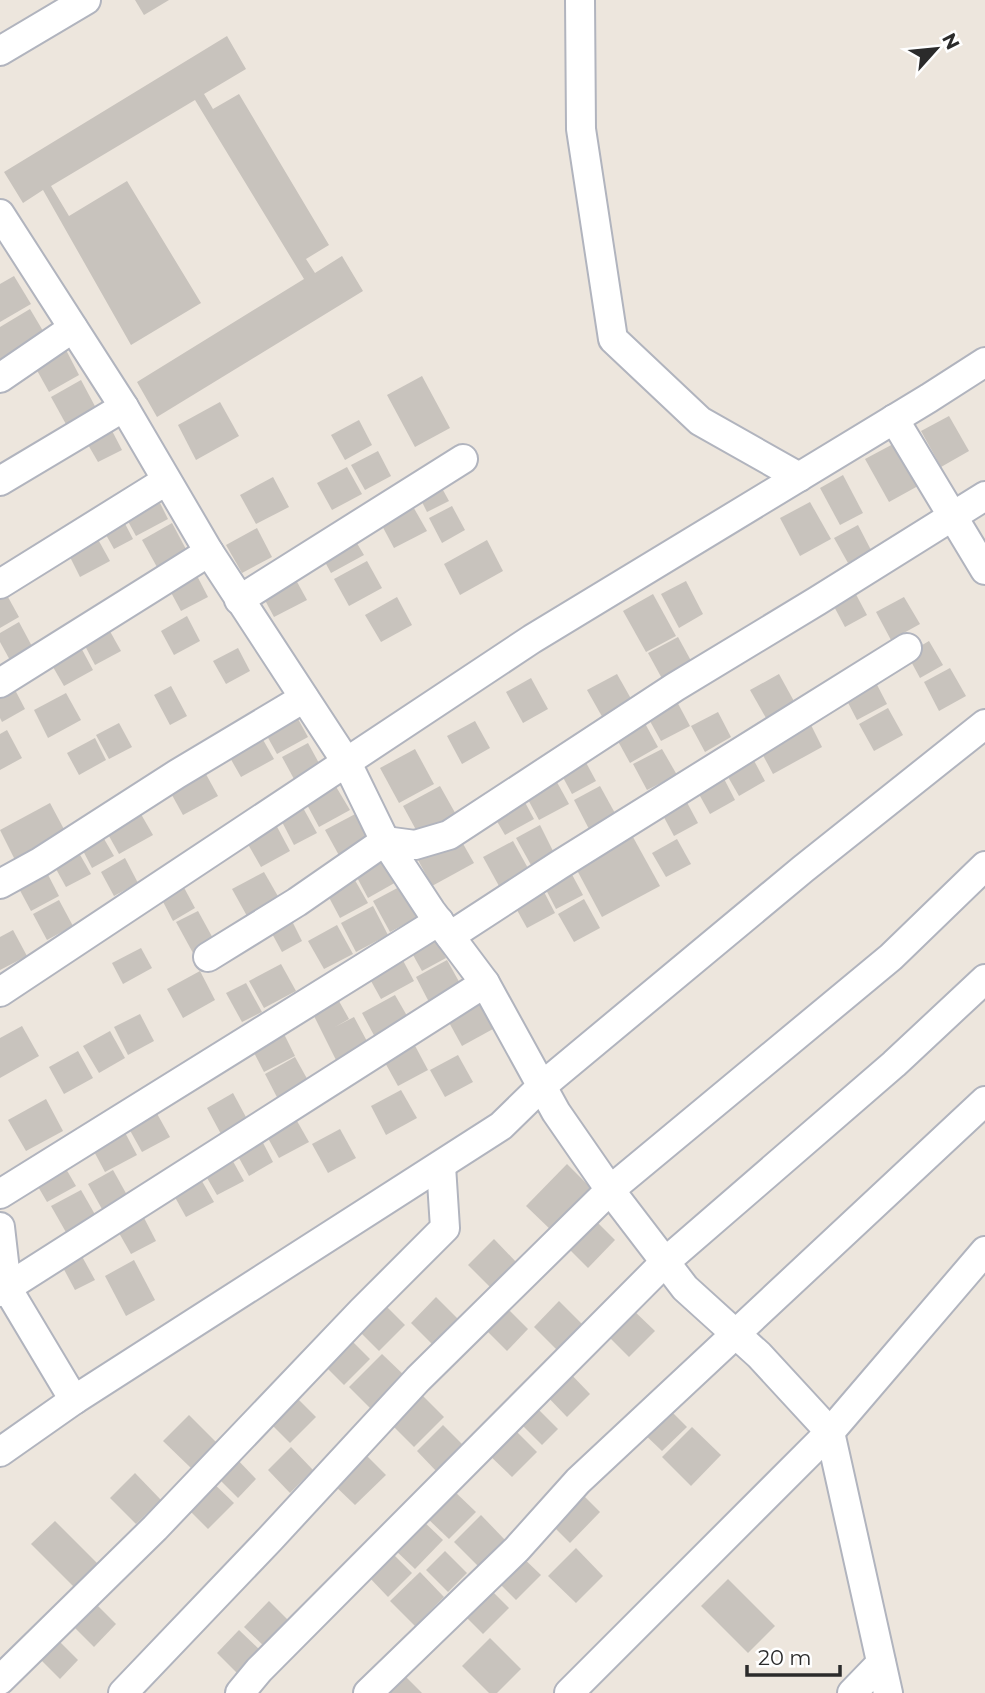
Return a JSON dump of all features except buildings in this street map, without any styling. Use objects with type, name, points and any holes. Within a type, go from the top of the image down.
[{"type":"street","points":[[0,51],[86,0]]},
{"type":"street","points":[[580,0],[581,129],[613,339],[700,421],[799,477]]},
{"type":"street","points":[[0,214],[124,407],[239,600],[347,763],[385,841],[485,983],[556,1112],[610,1190],[685,1288],[759,1355],[830,1432],[888,1693]]},
{"type":"street","points":[[0,378],[73,328]]},
{"type":"street","points":[[0,992],[532,639],[985,362]]},
{"type":"street","points":[[0,481],[124,407]]},
{"type":"street","points":[[894,419],[985,570]]},
{"type":"street","points":[[239,600],[463,459]]},
{"type":"street","points":[[0,584],[164,482],[170,487]]},
{"type":"street","points":[[208,957],[298,902],[385,841],[415,845],[449,835],[674,687],[985,496]]},
{"type":"street","points":[[0,683],[209,552]]},
{"type":"street","points":[[0,1194],[445,929],[559,865],[907,648]]},
{"type":"street","points":[[0,884],[40,862],[177,774],[304,698]]},
{"type":"street","points":[[0,1452],[74,1400],[501,1126],[542,1086],[803,869],[985,724]]},
{"type":"street","points":[[123,1693],[418,1379],[610,1190],[891,957],[985,866]]},
{"type":"street","points":[[240,1693],[259,1670],[665,1262],[894,1064],[985,979]]},
{"type":"street","points":[[3,1290],[485,983]]},
{"type":"street","points":[[368,1693],[517,1549],[578,1481],[985,1101]]},
{"type":"street","points":[[0,1680],[155,1528],[445,1228],[441,1166]]},
{"type":"street","points":[[0,1227],[3,1290],[74,1400]]},
{"type":"street","points":[[569,1693],[830,1432],[985,1251]]},
{"type":"street","points":[[852,1693],[881,1663]]}]
